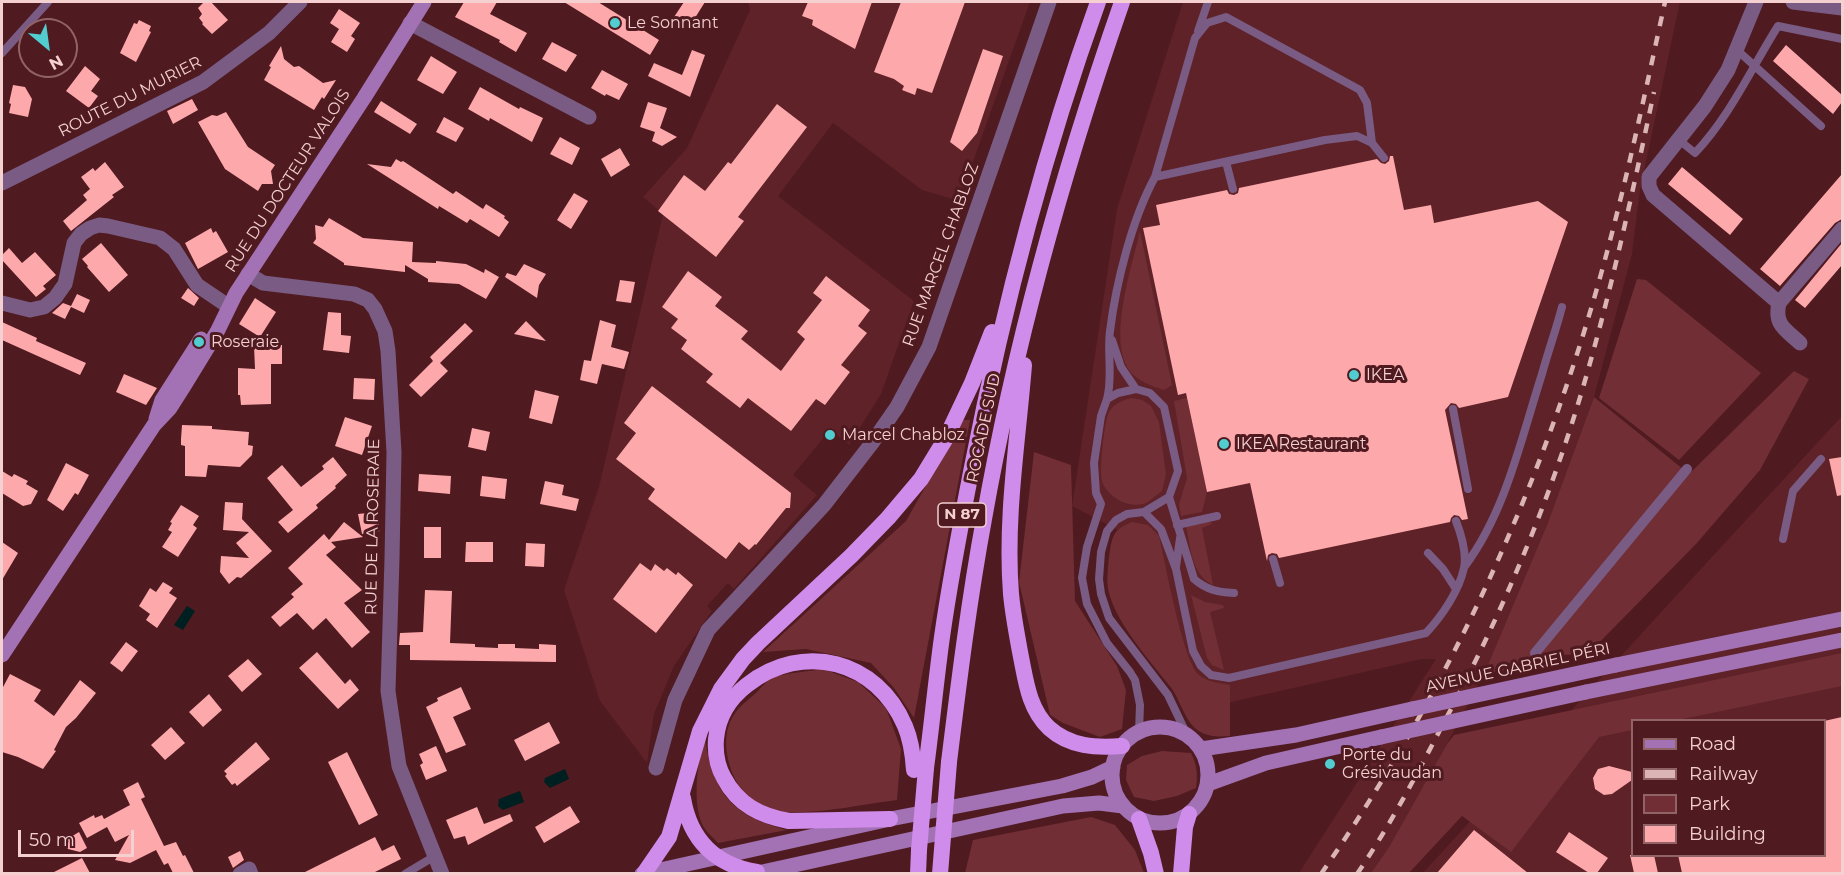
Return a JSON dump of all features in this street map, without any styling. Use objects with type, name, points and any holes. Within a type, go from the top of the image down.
[{"type":"highway","name":"ROCADE SUD","points":[[918,873],[920,769],[963,514],[989,380],[1017,266],[1052,144],[1098,2]]},
{"type":"highway","name":"ROCADE SUD","points":[[940,873],[949,762],[969,607],[984,518],[1014,370],[1067,167],[1122,2]]},
{"type":"highway","points":[[644,873],[669,837],[700,731],[732,672],[758,643],[888,518],[921,479],[935,458],[972,383],[1017,266]]},
{"type":"highway","points":[[1030,305],[1011,527],[1011,594],[1025,679],[1034,708],[1048,727],[1059,736],[1088,746],[1122,746]]},
{"type":"highway","points":[[890,819],[789,821],[775,819],[751,809],[734,794],[718,766],[716,744],[721,719],[726,709],[743,688],[772,669],[806,661],[841,665],[865,676],[889,699],[906,727],[912,751],[920,769]]},
{"type":"highway","points":[[683,794],[686,812],[698,838],[716,857],[755,873]]},
{"type":"highway","points":[[1180,873],[1189,814]]},
{"type":"highway","points":[[944,815],[948,873]]},
{"type":"highway","points":[[1138,819],[1156,873]]},
{"type":"main road","name":"RUE DU DOCTEUR VALOIS","points":[[2,655],[154,425],[162,400],[174,379],[209,327],[228,306],[424,2]]},
{"type":"main road","name":"AVENUE GABRIEL PÉRI","points":[[1201,749],[1296,735],[1616,665],[1842,619]]},
{"type":"main road","points":[[1208,784],[1266,763],[1586,692],[1842,640]]},
{"type":"main road","points":[[1163,727],[1175,729],[1187,735],[1201,749],[1208,766],[1208,784],[1204,796],[1189,814],[1180,820],[1159,824],[1138,819],[1123,806],[1116,795],[1112,781],[1113,767],[1122,746],[1139,732],[1163,727]]},
{"type":"main road","points":[[644,873],[890,819],[1062,786],[1092,777],[1113,767]]},
{"type":"main road","points":[[755,873],[1063,806],[1099,803],[1123,806]]},
{"type":"street","name":"ROUTE DU MURIER","points":[[2,183],[190,90],[215,75],[269,33],[300,2]]},
{"type":"street","name":"RUE MARCEL CHABLOZ","points":[[656,768],[675,700],[708,630],[831,496],[897,406],[929,347],[1049,2]]},
{"type":"street","points":[[1756,2],[1728,70],[1705,106],[1649,177],[1648,186],[1653,195],[1779,303]]},
{"type":"street","points":[[1793,2],[1842,9]]},
{"type":"street","points":[[410,22],[589,117]]},
{"type":"street","points":[[2,303],[30,310],[44,307],[55,298],[65,284],[74,243],[81,234],[99,225],[160,238],[168,243],[196,285],[228,306]]},
{"type":"street","points":[[1800,343],[1779,324],[1776,315],[1779,303],[1842,230]]},
{"type":"street","name":"RUE DE LA ROSERAIE","points":[[248,274],[263,283],[354,294],[368,300],[381,319],[385,331],[394,452],[388,692],[399,766],[442,873]]},
{"type":"street","points":[[1535,653],[1687,469]]},
{"type":"street","points":[[240,873],[249,869],[251,873]]},
{"type":"lane","points":[[2,53],[48,2]]},
{"type":"lane","points":[[1139,732],[1140,705],[1135,680],[1107,643],[1086,604],[1082,578],[1087,547],[1101,504],[1096,493],[1094,463],[1101,416],[1110,388],[1110,333],[1122,268],[1146,194],[1155,177],[1195,38],[1208,2]]},
{"type":"lane","points":[[1195,38],[1207,23],[1226,17],[1360,90],[1367,103],[1372,143]]},
{"type":"lane","points":[[1678,140],[1695,153],[1706,142],[1732,105],[1778,26],[1842,39]]},
{"type":"lane","points":[[1737,50],[1821,126]]},
{"type":"lane","points":[[1155,177],[1325,140],[1357,136],[1372,143],[1384,158]]},
{"type":"lane","points":[[1226,162],[1233,189]]},
{"type":"lane","points":[[1144,512],[1161,529],[1176,569],[1193,651],[1201,666],[1211,675],[1229,678],[1426,633],[1438,621],[1456,589],[1464,566],[1478,549],[1508,481],[1562,308]]},
{"type":"lane","points":[[1110,333],[1121,367],[1136,389]]},
{"type":"lane","points":[[1107,399],[1118,393],[1136,389],[1150,393],[1164,407],[1178,471],[1169,497],[1194,579],[1204,588],[1214,592],[1234,594]]},
{"type":"lane","points":[[1453,409],[1468,489]]},
{"type":"lane","points":[[1782,539],[1793,491],[1821,459]]},
{"type":"lane","points":[[1169,497],[1144,512],[1127,514],[1116,520],[1107,531],[1101,552],[1101,594],[1109,618],[1168,695],[1187,735]]},
{"type":"lane","points":[[1177,525],[1217,516]]},
{"type":"lane","points":[[1456,521],[1462,536],[1464,566]]},
{"type":"lane","points":[[1176,569],[1180,537]]},
{"type":"lane","points":[[1428,553],[1443,569],[1456,589]]},
{"type":"lane","points":[[1273,559],[1280,583]]},
{"type":"lane","points":[[405,873],[435,856]]},
{"type":"shaded area","points":[[748,2],[1030,2],[959,201],[922,190],[833,123],[778,196],[914,301],[881,394],[849,445],[830,430],[793,475],[817,495],[734,589],[728,583],[707,606],[712,611],[674,666],[654,714],[647,763],[600,701],[564,590],[599,487],[663,214],[643,197],[687,148],[750,10]]},
{"type":"shaded area","points":[[1183,2],[1680,2],[1640,190],[1632,254],[1594,397],[1547,525],[1484,674],[1389,847],[1371,873],[1299,873],[1436,659],[1422,659],[1218,705],[1186,687],[1146,545],[1072,506],[1117,209]]},
{"type":"shaded area","name":"Porte du Grésivaudan","points":[[1842,416],[1842,873],[1422,874],[1663,610]]},
{"type":"green space","points":[[1140,231],[1172,385],[1164,390],[1137,378],[1126,365],[1122,351],[1121,317]]},
{"type":"green space","points":[[1637,279],[1646,280],[1761,373],[1679,460],[1599,398]]},
{"type":"green space","points":[[1794,371],[1809,379],[1760,470],[1696,544],[1589,653],[1527,658],[1520,667],[1484,674],[1547,525],[1594,397],[1689,474]]},
{"type":"green space","points":[[1132,398],[1142,400],[1151,406],[1159,422],[1166,474],[1162,491],[1148,502],[1137,505],[1118,500],[1113,496],[1104,486],[1101,476],[1107,417],[1113,406]]},
{"type":"green space","points":[[1187,398],[1207,492],[1202,512],[1181,516],[1179,504],[1187,478],[1174,401]]},
{"type":"green space","points":[[963,420],[970,420],[914,718],[894,688],[871,663],[806,649],[763,652],[906,521]]},
{"type":"green space","points":[[1034,452],[1071,465],[1075,601],[1117,666],[1126,690],[1122,729],[1100,737],[1063,723],[1050,715],[1019,582]]},
{"type":"green space","points":[[1209,521],[1212,524],[1202,528],[1213,585],[1196,568],[1186,526]]},
{"type":"green space","points":[[1132,522],[1148,525],[1159,536],[1181,632],[1193,666],[1199,675],[1206,679],[1230,685],[1230,736],[1210,735],[1194,727],[1172,689],[1127,631],[1113,605],[1107,580],[1111,544],[1117,531]]},
{"type":"green space","points":[[1191,595],[1205,602],[1223,605],[1224,608],[1210,612],[1224,670],[1212,665],[1207,658]]},
{"type":"green space","points":[[1842,653],[1842,686],[1683,719],[1631,719],[1631,730],[1599,737],[1511,852],[1462,816],[1409,873],[1371,873],[1389,847],[1454,735]]},
{"type":"green space","points":[[823,669],[858,682],[886,708],[901,749],[897,800],[832,810],[782,812],[769,810],[748,798],[734,776],[729,764],[726,739],[730,722],[739,708],[771,679],[784,674]]},
{"type":"green space","points":[[705,739],[714,775],[729,800],[753,818],[787,830],[718,843],[708,833],[701,820],[697,797],[698,771]]},
{"type":"green space","points":[[1162,751],[1191,753],[1195,762],[1196,788],[1177,796],[1154,801],[1134,797],[1126,780],[1127,765],[1142,756]]},
{"type":"green space","points":[[1091,817],[1115,825],[1135,850],[1144,873],[965,873],[973,840]]},
{"type":"water","points":[[187,606],[195,611],[183,630],[174,625]]},
{"type":"water","points":[[565,769],[569,779],[550,788],[544,782],[545,778]]},
{"type":"water","points":[[520,791],[524,802],[503,810],[498,806],[499,799]]},
{"type":"building","points":[[204,2],[211,2],[228,20],[212,34],[199,18],[202,14],[198,8]]},
{"type":"building","points":[[464,2],[497,2],[490,14],[527,33],[516,52],[499,42],[500,40],[455,17]]},
{"type":"building","name":"Le Sonnant","points":[[564,2],[598,2],[659,40],[650,55]]},
{"type":"building","points":[[684,2],[705,2],[688,29],[672,20]]},
{"type":"building","points":[[808,2],[872,2],[855,49],[812,25],[813,20],[802,16]]},
{"type":"building","points":[[901,2],[965,2],[932,93],[917,88],[915,95],[902,90],[904,86],[894,79],[874,72]]},
{"type":"building","points":[[339,9],[360,23],[351,36],[355,39],[347,52],[331,42],[339,29],[330,23]]},
{"type":"building","points":[[139,20],[151,26],[149,31],[151,32],[136,62],[120,53],[134,23],[137,24]]},
{"type":"building","points":[[552,42],[577,55],[566,72],[542,59]]},
{"type":"building","points":[[1786,45],[1842,95],[1842,102],[1833,114],[1773,61]]},
{"type":"building","points":[[281,46],[284,59],[294,67],[299,66],[323,83],[336,80],[314,110],[264,80]]},
{"type":"building","points":[[983,49],[1003,56],[977,133],[962,151],[950,142]]},
{"type":"building","points":[[692,50],[705,55],[690,97],[648,76],[654,63],[682,75]]},
{"type":"building","points":[[431,56],[457,72],[443,94],[417,80]]},
{"type":"building","points":[[85,66],[100,79],[91,91],[98,96],[89,108],[66,91]]},
{"type":"building","points":[[602,70],[628,84],[619,100],[606,94],[605,96],[591,88]]},
{"type":"building","points":[[13,85],[25,87],[32,99],[28,117],[9,113]]},
{"type":"building","points":[[480,87],[519,109],[520,107],[543,118],[532,142],[490,118],[489,121],[468,109]]},
{"type":"building","points":[[192,99],[198,110],[173,124],[167,111]]},
{"type":"building","points":[[381,101],[417,124],[410,134],[374,112]]},
{"type":"building","points":[[648,102],[667,108],[660,128],[677,137],[662,146],[652,141],[655,132],[640,127]]},
{"type":"building","points":[[777,104],[807,127],[738,217],[744,221],[716,257],[658,211],[684,175],[705,191],[728,162],[731,164]]},
{"type":"building","points":[[226,112],[248,147],[275,165],[271,171],[273,184],[262,184],[258,191],[225,169],[198,122],[212,115],[217,116]]},
{"type":"building","points":[[444,117],[464,128],[456,142],[436,132]]},
{"type":"building","points":[[560,137],[580,148],[572,165],[550,154]]},
{"type":"building","points":[[620,148],[630,165],[611,177],[601,159]]},
{"type":"building","name":"IKEA","points":[[1390,156],[1393,156],[1404,210],[1431,205],[1434,223],[1538,201],[1568,222],[1508,397],[1459,408],[1456,404],[1451,403],[1445,410],[1468,519],[1462,520],[1459,516],[1454,515],[1450,522],[1279,558],[1277,554],[1272,553],[1268,555],[1267,561],[1250,483],[1207,492],[1186,393],[1178,395],[1143,228],[1160,225],[1156,205],[1227,190],[1229,194],[1234,195],[1238,193],[1239,188],[1377,159],[1385,164],[1389,161]]},
{"type":"building","points":[[396,159],[403,161],[453,194],[456,191],[483,209],[486,204],[505,216],[504,218],[509,222],[499,237],[470,219],[467,223],[439,206],[438,209],[367,164],[391,167]]},
{"type":"building","points":[[105,162],[124,187],[71,231],[63,221],[87,200],[83,195],[90,189],[81,177],[93,168],[95,171]]},
{"type":"building","points":[[1682,167],[1743,219],[1730,235],[1668,184]]},
{"type":"building","points":[[1842,174],[1842,219],[1835,223],[1780,286],[1760,269]]},
{"type":"building","points":[[574,193],[588,201],[571,229],[557,220]]},
{"type":"building","points":[[329,218],[363,238],[413,242],[412,262],[436,263],[436,261],[466,264],[484,273],[485,269],[499,277],[486,299],[459,284],[428,282],[428,279],[405,265],[405,272],[344,265],[313,243],[316,239],[315,225],[323,227]]},
{"type":"building","points":[[211,228],[213,233],[216,231],[228,252],[198,269],[185,243]]},
{"type":"building","points":[[101,243],[128,275],[109,292],[82,259]]},
{"type":"building","points":[[1842,243],[1842,265],[1805,308],[1795,300]]},
{"type":"building","points":[[9,248],[22,263],[35,252],[56,275],[43,286],[46,289],[36,297],[2,260],[2,255]]},
{"type":"building","points":[[524,264],[546,274],[539,285],[537,298],[505,277],[507,273],[516,276]]},
{"type":"building","points":[[688,271],[722,297],[715,306],[748,331],[741,339],[781,371],[805,339],[797,332],[822,300],[813,293],[826,276],[870,310],[858,326],[867,333],[841,365],[850,372],[825,405],[816,399],[791,431],[748,398],[740,408],[706,382],[713,374],[681,349],[687,340],[671,328],[678,319],[662,307]]},
{"type":"building","points":[[620,280],[635,282],[631,303],[616,301]]},
{"type":"building","points":[[188,288],[199,298],[194,306],[181,298]]},
{"type":"building","points":[[77,294],[90,300],[84,313],[71,307],[65,319],[52,313],[63,303],[71,306]]},
{"type":"building","points":[[255,298],[276,312],[260,337],[239,324]]},
{"type":"building","points":[[328,312],[341,313],[341,335],[351,336],[349,353],[323,350]]},
{"type":"building","points":[[600,320],[616,325],[611,347],[629,352],[624,369],[602,364],[597,384],[580,380],[584,360],[591,361]]},
{"type":"building","points":[[526,321],[546,341],[514,334]]},
{"type":"building","points":[[2,322],[37,338],[36,341],[86,363],[80,375],[2,340]]},
{"type":"building","points":[[465,323],[473,331],[440,363],[448,371],[421,397],[409,385],[433,361],[430,357]]},
{"type":"building","points":[[282,345],[282,364],[271,364],[271,404],[241,405],[240,395],[238,395],[238,368],[255,369],[254,346]]},
{"type":"building","points":[[124,374],[157,388],[146,405],[116,392]]},
{"type":"building","points":[[354,378],[375,379],[374,400],[353,399]]},
{"type":"building","points":[[652,386],[791,493],[790,508],[786,508],[756,545],[749,550],[739,542],[726,559],[648,499],[655,489],[616,459],[636,433],[624,423]]},
{"type":"building","points":[[535,390],[559,396],[552,424],[529,418]]},
{"type":"building","points":[[345,417],[372,426],[362,455],[335,446]]},
{"type":"building","points":[[182,425],[212,426],[212,429],[249,432],[248,445],[253,446],[252,455],[240,467],[208,465],[206,477],[185,476],[185,446],[181,445]]},
{"type":"building","points":[[472,428],[490,432],[486,451],[468,447]]},
{"type":"building","points":[[333,457],[347,475],[316,505],[318,508],[288,533],[278,522],[293,510],[267,478],[282,465],[301,487],[324,469],[322,466]]},
{"type":"building","points":[[1842,457],[1842,495],[1837,496],[1829,459]]},
{"type":"building","points":[[66,463],[89,475],[78,495],[75,493],[63,511],[47,500]]},
{"type":"building","points":[[2,471],[12,477],[14,474],[28,481],[26,484],[38,491],[31,504],[23,506],[2,493]]},
{"type":"building","points":[[419,474],[451,476],[450,494],[418,491]]},
{"type":"building","points":[[482,476],[507,479],[505,499],[480,496]]},
{"type":"building","points":[[545,481],[564,485],[562,495],[579,499],[576,511],[540,504]]},
{"type":"building","points":[[225,502],[243,503],[242,519],[272,551],[241,578],[237,577],[229,584],[220,572],[221,556],[249,558],[236,543],[249,532],[223,530]]},
{"type":"building","points":[[181,505],[199,516],[193,525],[197,528],[178,557],[162,547],[172,532],[168,530],[172,523],[170,522]]},
{"type":"building","points":[[377,512],[380,531],[362,534],[358,514]]},
{"type":"building","points":[[344,522],[363,537],[331,542],[336,547],[326,555],[362,590],[344,603],[370,632],[352,648],[326,618],[313,630],[297,613],[280,627],[271,617],[294,597],[291,594],[303,584],[288,568],[324,534],[329,540]]},
{"type":"building","points":[[424,527],[441,527],[441,558],[424,558]]},
{"type":"building","points":[[2,542],[18,553],[2,580]]},
{"type":"building","points":[[466,542],[493,542],[493,562],[465,562]]},
{"type":"building","points":[[526,543],[545,544],[544,567],[525,566]]},
{"type":"building","points":[[640,563],[651,571],[655,564],[664,571],[667,568],[676,575],[678,572],[693,585],[656,633],[613,599]]},
{"type":"building","points":[[163,582],[173,588],[169,593],[177,598],[157,628],[146,620],[150,614],[139,606],[150,588],[156,592]]},
{"type":"building","points":[[425,590],[452,591],[450,643],[498,648],[498,644],[515,644],[515,648],[539,649],[539,644],[556,645],[556,662],[410,660],[410,645],[399,645],[400,633],[423,632]]},
{"type":"building","points":[[126,642],[138,651],[122,672],[110,663]]},
{"type":"building","points":[[317,652],[345,684],[350,679],[359,690],[338,709],[299,668]]},
{"type":"building","points":[[248,659],[262,674],[242,692],[228,676]]},
{"type":"building","points":[[10,674],[41,690],[34,701],[54,716],[80,680],[96,693],[66,727],[54,750],[56,751],[43,769],[2,752],[2,689]]},
{"type":"building","points":[[461,687],[471,709],[453,717],[466,745],[446,753],[426,707],[438,701],[437,698]]},
{"type":"building","points":[[209,694],[222,710],[203,727],[189,712]]},
{"type":"building","points":[[1842,717],[1842,873],[1682,873],[1678,857],[1826,857],[1826,721]]},
{"type":"building","points":[[549,722],[560,743],[525,761],[514,740]]},
{"type":"building","points":[[171,727],[185,743],[165,760],[151,745]]},
{"type":"building","points":[[256,742],[270,759],[237,786],[235,783],[232,785],[224,771]]},
{"type":"building","points":[[436,746],[447,771],[426,780],[420,765],[423,763],[419,754]]},
{"type":"building","points":[[347,752],[378,815],[359,825],[328,762]]},
{"type":"building","points":[[1609,766],[1631,772],[1631,781],[1612,794],[1604,795],[1595,789],[1593,778],[1598,769]]},
{"type":"building","points":[[138,782],[145,797],[141,799],[164,846],[176,842],[194,873],[173,873],[168,863],[164,865],[156,850],[130,863],[115,860],[129,835],[115,842],[107,827],[87,838],[79,823],[94,815],[95,818],[102,815],[104,819],[130,805],[123,790]]},
{"type":"building","points":[[570,806],[580,822],[544,843],[535,827]]},
{"type":"building","points":[[477,807],[484,824],[510,814],[513,821],[468,845],[465,836],[454,839],[446,820]]},
{"type":"building","points":[[1474,830],[1528,873],[1437,873]]},
{"type":"building","points":[[79,832],[87,848],[80,852],[68,849],[64,841]]},
{"type":"building","points":[[1569,832],[1608,858],[1597,873],[1589,873],[1556,852]]},
{"type":"building","points":[[375,837],[382,851],[394,845],[401,859],[373,873],[303,873]]},
{"type":"building","points":[[240,851],[244,860],[233,868],[228,857]]},
{"type":"building","points":[[1630,855],[1631,857],[1654,857],[1658,873],[1634,873]]},
{"type":"building","points":[[82,858],[90,873],[52,873]]},
{"type":"railway","points":[[1321,874],[1367,805],[1410,734],[1486,586],[1520,510],[1577,354],[1601,274],[1627,172],[1665,2]]},
{"type":"railway","points":[[1357,874],[1401,802],[1463,687],[1522,560],[1539,517],[1570,429],[1604,312],[1654,92]]},
{"type":"place","name":"Le Sonnant","points":[[615,23]]},
{"type":"place","name":"Roseraie","points":[[199,342]]},
{"type":"place","name":"IKEA","points":[[1354,375]]},
{"type":"place","name":"Marcel Chabloz","points":[[830,435]]},
{"type":"place","name":"IKEA Restaurant","points":[[1224,444]]},
{"type":"place","name":"Porte du Grésivaudan","points":[[1330,764]]}]
